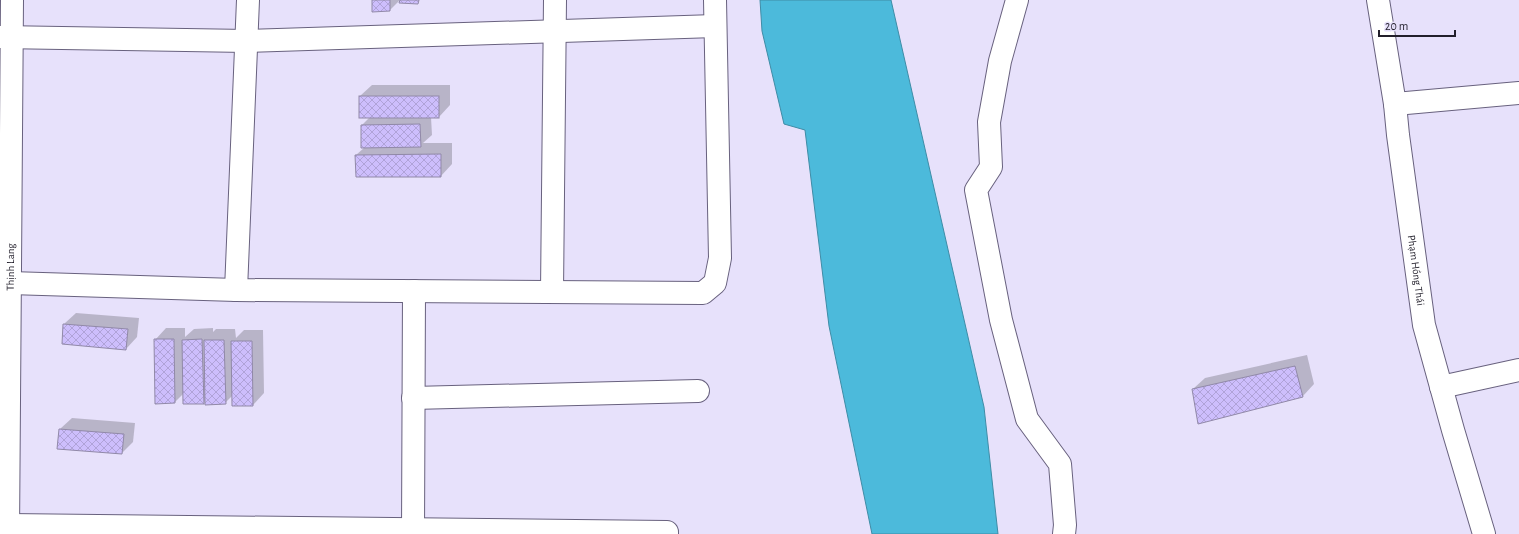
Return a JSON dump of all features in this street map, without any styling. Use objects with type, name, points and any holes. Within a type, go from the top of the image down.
[{"type":"street","name":"Thịnh Lang","points":[[8,530],[10,283],[6,38],[12,0]]},
{"type":"street","points":[[236,290],[248,0]]},
{"type":"street","points":[[552,292],[555,0]]},
{"type":"street","points":[[10,283],[236,290],[703,292],[715,283],[720,258],[714,26],[715,0]]},
{"type":"street","points":[[1017,0],[1000,61],[989,122],[991,167],[976,190],[1001,320],[1027,419],[1060,464],[1065,525],[1064,534]]},
{"type":"street","name":"Phạm Hồng Thái","points":[[1378,0],[1395,104],[1424,324],[1484,534]]},
{"type":"street","points":[[6,38],[247,41],[714,26]]},
{"type":"street","points":[[1395,104],[1519,93]]},
{"type":"street","points":[[413,532],[414,291]]},
{"type":"street","points":[[1441,387],[1519,370]]},
{"type":"street","points":[[414,398],[698,390]]},
{"type":"street","points":[[8,530],[667,532],[667,534]]},
{"type":"water","points":[[760,0],[891,0],[984,407],[998,534],[872,534],[829,326],[805,130],[784,124],[762,31]]},
{"type":"building","points":[[372,0],[390,0],[390,11],[372,12]]},
{"type":"building","points":[[400,0],[419,0],[418,4],[399,3]]},
{"type":"building","points":[[359,96],[439,96],[439,118],[359,118]]},
{"type":"building","points":[[420,124],[421,147],[361,148],[361,125]]},
{"type":"building","points":[[441,154],[441,177],[356,177],[355,155]]},
{"type":"building","points":[[63,324],[128,329],[126,350],[62,344]]},
{"type":"building","points":[[154,339],[174,339],[175,403],[155,404]]},
{"type":"building","points":[[202,339],[204,404],[183,404],[182,340]]},
{"type":"building","points":[[204,340],[224,340],[226,404],[205,405]]},
{"type":"building","points":[[231,341],[252,341],[253,406],[232,406]]},
{"type":"building","points":[[1295,366],[1303,397],[1198,424],[1192,389]]},
{"type":"building","points":[[59,429],[124,434],[122,454],[57,449]]}]
